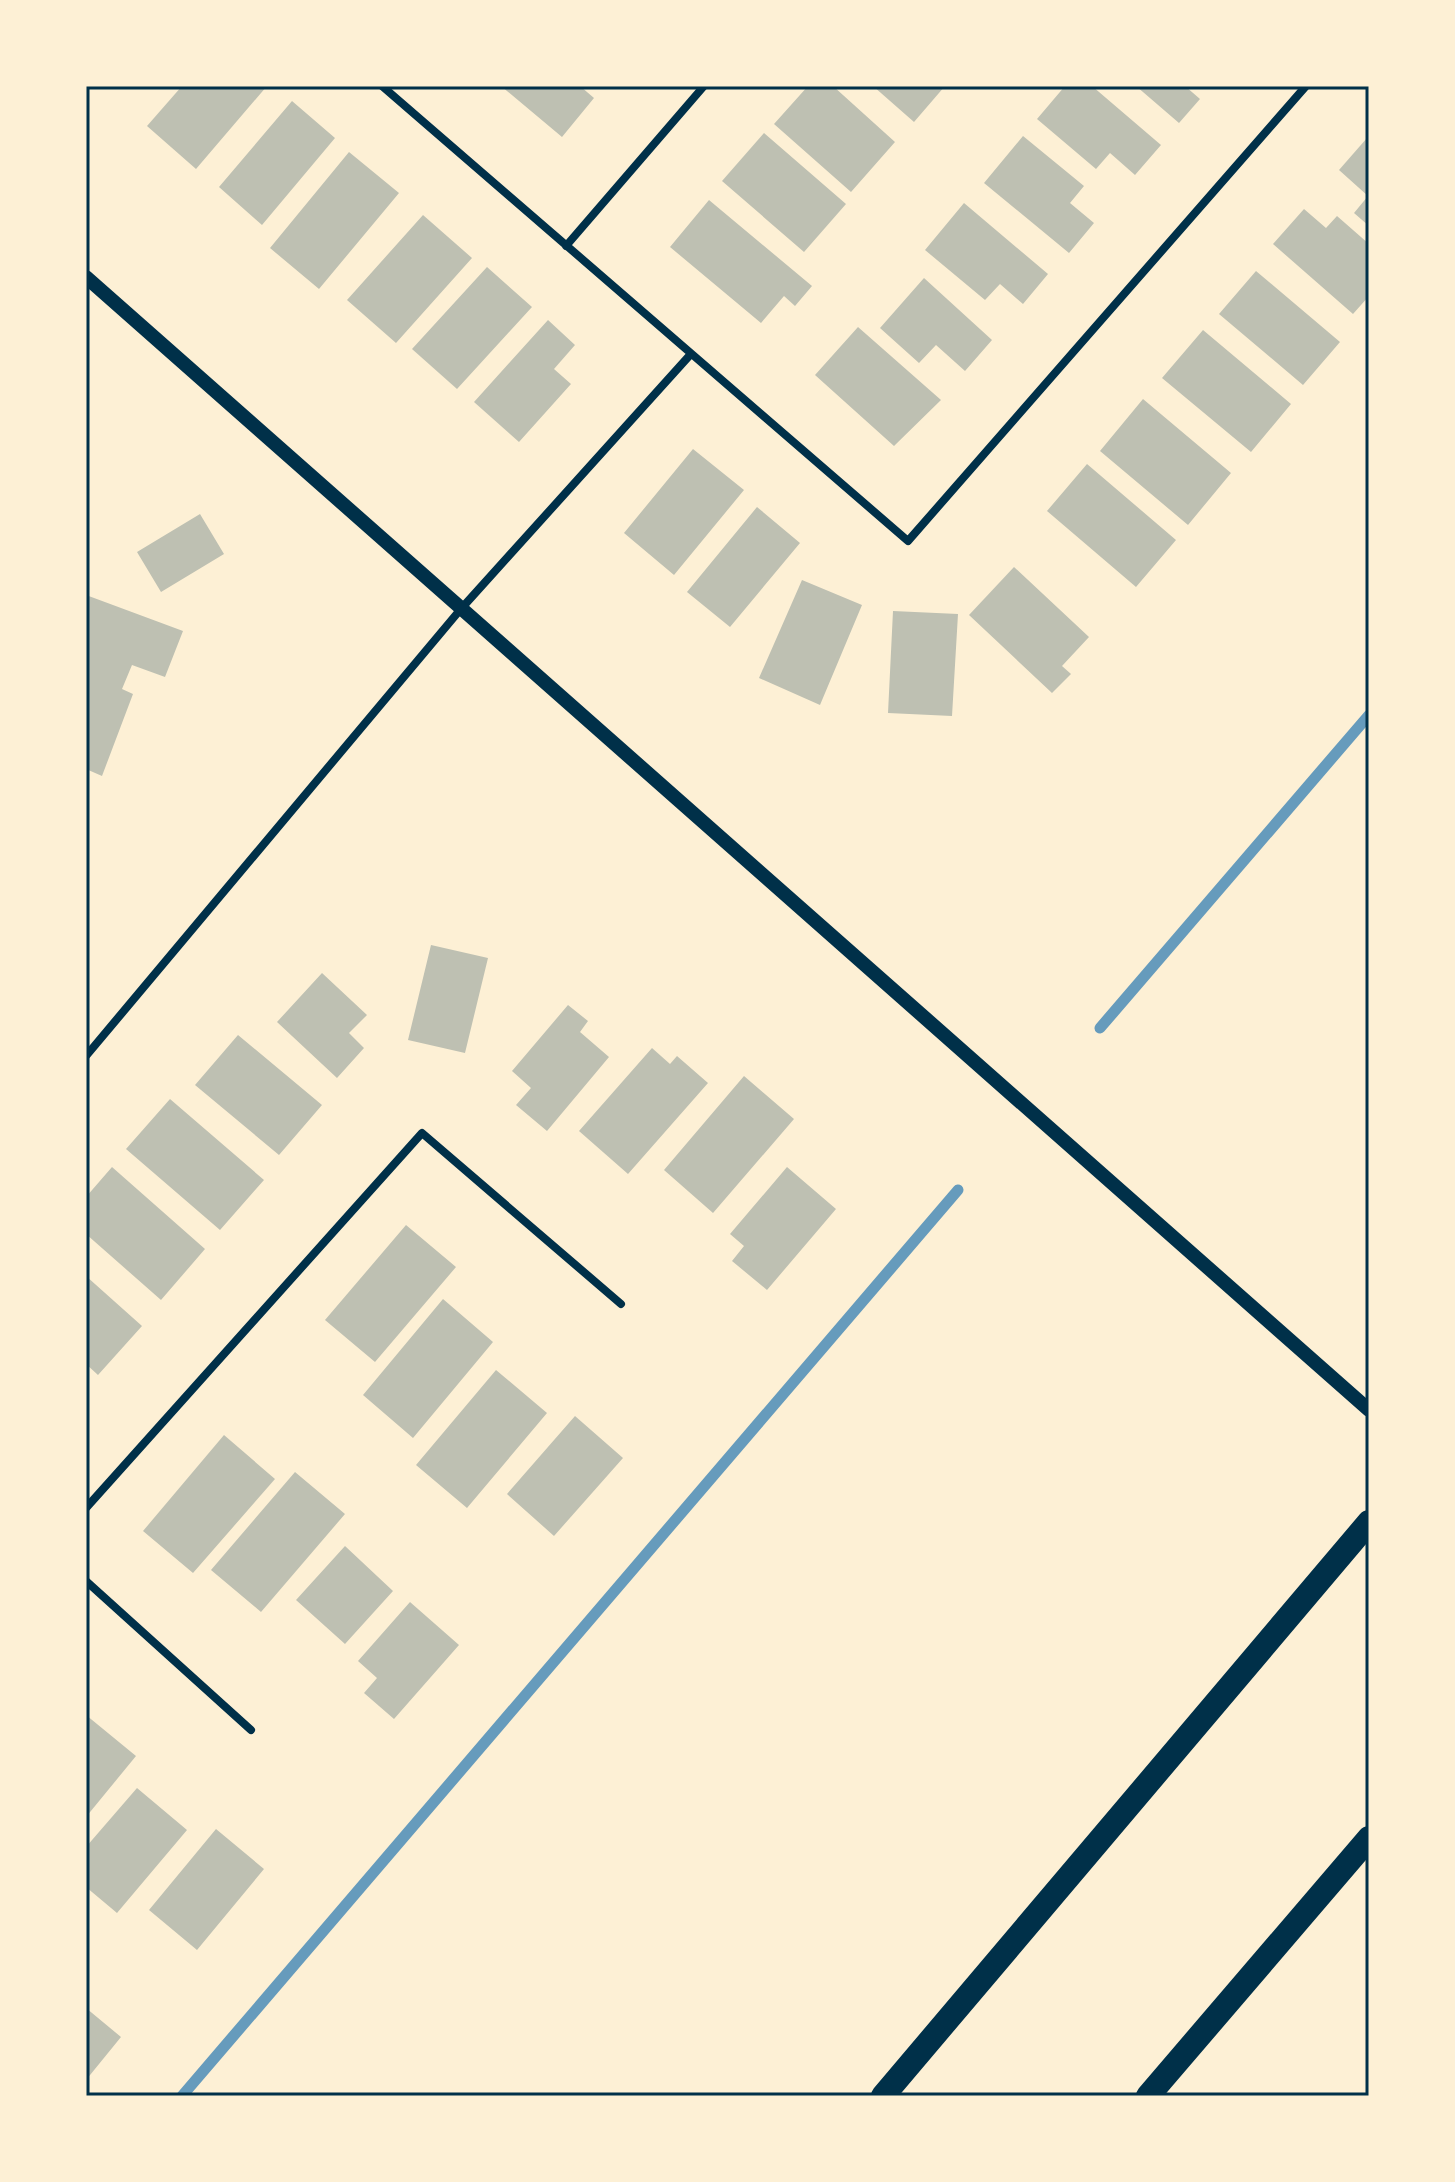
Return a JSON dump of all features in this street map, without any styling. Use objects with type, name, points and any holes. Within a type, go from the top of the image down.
[{"type":"highway","points":[[883,2096],[1043,1911],[1369,1522]]},
{"type":"highway","points":[[1148,2096],[1369,1838]]},
{"type":"highway","points":[[867,2096],[1043,1911]]},
{"type":"street","points":[[382,86],[908,541],[1306,86]]},
{"type":"street","points":[[566,246],[704,86]]},
{"type":"street","points":[[86,277],[1369,1410]]},
{"type":"street","points":[[86,1056],[460,610],[690,355]]},
{"type":"street","points":[[86,1508],[422,1133],[621,1304]]},
{"type":"street","points":[[86,1581],[251,1730]]},
{"type":"building","points":[[182,86],[267,86],[196,169],[147,126]]},
{"type":"building","points":[[501,86],[580,86],[594,98],[562,137]]},
{"type":"building","points":[[808,86],[833,86],[895,142],[851,192],[774,124]]},
{"type":"building","points":[[873,86],[945,86],[914,122]]},
{"type":"building","points":[[1065,86],[1092,86],[1161,145],[1135,175],[1110,153],[1096,169],[1037,119]]},
{"type":"building","points":[[1136,86],[1185,86],[1200,99],[1179,123]]},
{"type":"building","points":[[292,101],[335,138],[262,225],[219,187]]},
{"type":"building","points":[[764,133],[846,204],[804,252],[722,181]]},
{"type":"building","points":[[1023,136],[1084,186],[1070,203],[1094,223],[1069,253],[984,183]]},
{"type":"building","points":[[1367,138],[1369,226],[1354,213],[1368,196],[1339,170]]},
{"type":"building","points":[[349,152],[399,193],[319,289],[270,248]]},
{"type":"building","points":[[709,200],[812,286],[795,306],[784,296],[761,323],[670,247]]},
{"type":"building","points":[[964,203],[1048,274],[1023,304],[1000,284],[985,300],[925,250]]},
{"type":"building","points":[[1304,209],[1326,228],[1337,216],[1369,244],[1369,296],[1353,314],[1273,244]]},
{"type":"building","points":[[423,215],[472,258],[396,343],[347,300]]},
{"type":"building","points":[[487,267],[532,307],[457,389],[412,349]]},
{"type":"building","points":[[1256,271],[1340,342],[1303,385],[1219,314]]},
{"type":"building","points":[[924,278],[992,340],[965,371],[936,345],[919,363],[880,328]]},
{"type":"building","points":[[548,320],[575,345],[554,369],[571,384],[519,442],[474,402]]},
{"type":"building","points":[[858,327],[941,400],[894,446],[815,375]]},
{"type":"building","points":[[1203,330],[1291,404],[1251,452],[1162,378]]},
{"type":"building","points":[[1143,399],[1231,473],[1188,525],[1100,451]]},
{"type":"building","points":[[693,449],[744,490],[674,575],[624,533]]},
{"type":"building","points":[[1087,464],[1176,540],[1136,587],[1047,511]]},
{"type":"building","points":[[757,507],[800,543],[730,627],[687,592]]},
{"type":"building","points":[[200,514],[224,554],[161,592],[137,552]]},
{"type":"building","points":[[1014,567],[1089,637],[1062,666],[1071,674],[1052,693],[969,615]]},
{"type":"building","points":[[802,580],[862,605],[820,705],[759,678]]},
{"type":"building","points":[[86,595],[183,631],[165,677],[132,665],[122,689],[133,694],[102,776],[86,769]]},
{"type":"building","points":[[893,611],[958,614],[952,716],[888,713]]},
{"type":"building","points":[[431,945],[488,958],[465,1053],[408,1040]]},
{"type":"building","points":[[322,973],[367,1015],[349,1033],[364,1048],[337,1078],[277,1022]]},
{"type":"building","points":[[568,1005],[588,1021],[580,1032],[609,1057],[547,1131],[516,1105],[531,1088],[512,1071]]},
{"type":"building","points":[[238,1035],[322,1105],[279,1155],[195,1085]]},
{"type":"building","points":[[652,1048],[670,1064],[677,1056],[708,1083],[628,1174],[579,1131]]},
{"type":"building","points":[[744,1076],[794,1119],[713,1213],[664,1170]]},
{"type":"building","points":[[170,1099],[264,1180],[220,1230],[126,1149]]},
{"type":"building","points":[[112,1167],[205,1249],[161,1300],[86,1234],[86,1197]]},
{"type":"building","points":[[787,1167],[836,1209],[767,1290],[732,1261],[744,1246],[730,1234]]},
{"type":"building","points":[[406,1225],[456,1267],[375,1362],[325,1320]]},
{"type":"building","points":[[86,1276],[142,1326],[98,1375],[86,1364]]},
{"type":"building","points":[[443,1299],[493,1342],[413,1438],[363,1395]]},
{"type":"building","points":[[496,1370],[547,1413],[467,1508],[416,1465]]},
{"type":"building","points":[[575,1416],[623,1458],[554,1536],[507,1494]]},
{"type":"building","points":[[224,1435],[275,1479],[193,1573],[143,1531]]},
{"type":"building","points":[[295,1472],[345,1514],[261,1612],[211,1570]]},
{"type":"building","points":[[345,1546],[393,1591],[345,1644],[296,1600]]},
{"type":"building","points":[[410,1602],[459,1645],[394,1719],[364,1693],[377,1678],[358,1661]]},
{"type":"building","points":[[86,1715],[136,1756],[86,1817]]},
{"type":"building","points":[[137,1788],[187,1830],[117,1913],[86,1887],[86,1847]]},
{"type":"building","points":[[216,1829],[264,1869],[197,1950],[149,1910]]},
{"type":"building","points":[[86,2008],[121,2037],[86,2080]]},
{"type":"waterway","points":[[1100,1028],[1369,715]]},
{"type":"waterway","points":[[182,2096],[958,1190]]}]
